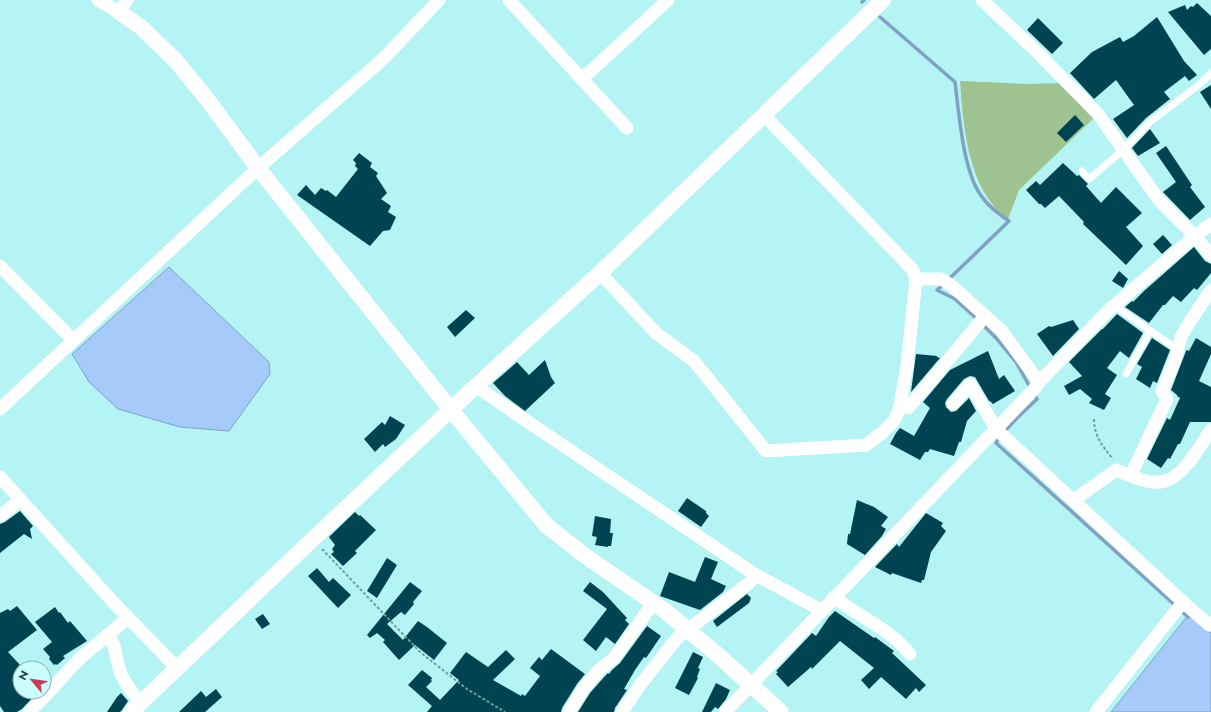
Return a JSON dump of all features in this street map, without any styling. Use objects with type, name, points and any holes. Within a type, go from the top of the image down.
[{"type":"street","points":[[98,0],[123,6],[141,27],[176,61],[207,99],[258,168],[451,410],[546,525],[584,555],[653,603],[687,629],[781,712]]},
{"type":"street","points":[[0,409],[258,168],[383,59],[439,0]]},
{"type":"street","points":[[509,0],[627,128]]},
{"type":"street","points":[[582,79],[668,0]]},
{"type":"street","points":[[108,635],[113,640],[119,669],[136,708],[476,386],[600,273],[763,114],[883,0]]},
{"type":"street","points":[[982,0],[1034,48],[1098,114],[1159,200],[1195,236],[1211,256]]},
{"type":"street","points":[[600,273],[656,333],[694,362],[766,451],[866,445],[883,432],[894,421],[900,407],[907,366],[916,279],[913,270],[763,114]]},
{"type":"street","points":[[725,712],[821,610],[1116,304],[1211,224]]},
{"type":"street","points":[[0,266],[73,340]]},
{"type":"street","points":[[916,279],[946,282],[982,321],[1001,330],[1034,388]]},
{"type":"street","points":[[1132,475],[1167,399],[1162,390],[1176,357],[1182,337],[1190,320],[1211,290]]},
{"type":"street","points":[[900,407],[908,408],[982,321]]},
{"type":"street","points":[[953,404],[970,384],[996,429],[1074,500],[1180,606],[1209,625],[1211,623]]},
{"type":"street","points":[[476,386],[756,575],[821,610]]},
{"type":"street","points":[[1074,500],[1116,470],[1153,482],[1168,480],[1177,474],[1191,460],[1211,430]]},
{"type":"street","points":[[0,477],[128,618],[177,668]]},
{"type":"street","points":[[0,516],[20,500]]},
{"type":"street","points":[[622,712],[648,675],[678,637],[749,583],[756,575]]},
{"type":"street","points":[[834,597],[890,634],[902,644],[910,654]]},
{"type":"street","points":[[569,712],[584,688],[599,670],[614,658],[653,603]]},
{"type":"street","points":[[1096,712],[1180,606]]},
{"type":"street","points":[[30,712],[79,659],[128,618]]},
{"type":"lane","points":[[1082,171],[1089,179],[1124,150],[1150,122],[1200,84],[1211,73]]},
{"type":"lane","points":[[1116,304],[1119,309],[1178,349]]},
{"type":"lane","points":[[1126,374],[1150,331]]},
{"type":"path","points":[[1094,420],[1095,433],[1103,447],[1116,462],[1116,470]]},
{"type":"path","points":[[313,539],[420,652],[467,689],[506,712]]},
{"type":"green space","points":[[960,81],[1029,84],[1062,83],[1095,117],[1019,190],[1008,219],[995,207],[984,192],[976,175],[966,137]]},
{"type":"water","points":[[169,267],[269,362],[270,374],[229,431],[180,427],[118,409],[89,382],[72,354]]},
{"type":"water","points":[[1189,614],[1211,633],[1211,712],[1111,712]]},
{"type":"building","points":[[1197,3],[1211,16],[1211,49],[1204,55],[1168,12],[1185,5],[1187,10]]},
{"type":"building","points":[[1157,17],[1184,61],[1197,75],[1189,81],[1185,76],[1164,92],[1170,99],[1146,118],[1127,138],[1113,119],[1134,105],[1116,80],[1094,99],[1070,73],[1092,52],[1120,37],[1123,42],[1134,36]]},
{"type":"building","points":[[1038,18],[1063,43],[1052,54],[1027,30]]},
{"type":"building","points":[[1211,85],[1211,109],[1200,92]]},
{"type":"building","points":[[1075,115],[1084,125],[1066,142],[1057,133]]},
{"type":"building","points":[[1150,129],[1160,143],[1138,156],[1132,148]]},
{"type":"building","points":[[1166,146],[1192,185],[1190,187],[1205,207],[1190,220],[1163,192],[1176,182],[1156,153]]},
{"type":"building","points":[[359,153],[372,163],[370,167],[378,173],[376,176],[387,193],[381,199],[391,206],[388,212],[396,217],[390,230],[383,231],[370,246],[297,195],[306,185],[315,195],[321,188],[326,191],[327,190],[336,197],[358,169],[353,160]]},
{"type":"building","points":[[1063,163],[1088,184],[1086,186],[1101,203],[1116,187],[1142,213],[1126,227],[1143,246],[1126,265],[1083,224],[1084,222],[1059,196],[1045,208],[1039,204],[1026,190],[1036,181],[1040,185]]},
{"type":"building","points":[[1163,235],[1172,245],[1162,254],[1153,244]]},
{"type":"building","points":[[1194,247],[1205,261],[1211,264],[1211,273],[1197,290],[1194,288],[1181,302],[1173,296],[1165,305],[1163,305],[1149,323],[1125,307],[1132,301],[1133,302]]},
{"type":"building","points":[[1119,271],[1128,279],[1123,288],[1112,281]]},
{"type":"building","points":[[466,310],[475,318],[455,337],[447,327]]},
{"type":"building","points":[[1117,314],[1143,333],[1129,358],[1120,351],[1107,368],[1117,375],[1105,394],[1111,398],[1104,410],[1089,403],[1092,399],[1080,389],[1069,395],[1064,386],[1082,376],[1069,362]]},
{"type":"building","points":[[1073,320],[1079,329],[1053,356],[1037,334],[1049,326],[1051,327]]},
{"type":"building","points":[[1152,338],[1170,350],[1157,383],[1153,381],[1150,388],[1136,379],[1142,367],[1137,364]]},
{"type":"building","points":[[1196,338],[1211,347],[1211,354],[1199,381],[1211,387],[1211,422],[1190,422],[1180,444],[1178,444],[1170,459],[1168,458],[1161,468],[1147,459],[1167,418],[1170,420],[1180,398],[1171,390],[1186,351],[1189,351]]},
{"type":"building","points":[[988,351],[999,379],[1004,375],[1015,391],[993,404],[989,401],[975,377],[970,376],[964,379],[947,399],[945,403],[946,407],[951,412],[956,411],[969,398],[976,411],[967,421],[961,442],[959,442],[954,456],[930,449],[928,452],[925,452],[920,460],[890,444],[900,428],[914,436],[930,408],[923,402],[950,370]]},
{"type":"building","points":[[916,354],[937,356],[940,358],[911,392]]},
{"type":"building","points":[[545,360],[551,377],[555,383],[525,411],[505,396],[493,383],[517,362],[529,375]]},
{"type":"building","points":[[390,416],[405,425],[396,439],[385,447],[383,444],[375,452],[364,439],[382,422],[385,425]]},
{"type":"building","points":[[687,498],[706,511],[709,516],[701,527],[678,511]]},
{"type":"building","points":[[857,500],[874,507],[888,517],[881,526],[886,529],[882,536],[865,555],[847,544],[848,534],[850,534]]},
{"type":"building","points":[[20,511],[33,526],[30,529],[32,539],[24,534],[0,553],[0,524]]},
{"type":"building","points":[[355,512],[376,530],[355,551],[357,553],[343,566],[331,554],[334,552],[332,549],[335,545],[329,537]]},
{"type":"building","points":[[926,513],[943,523],[941,526],[946,531],[931,552],[924,580],[922,580],[921,583],[892,573],[891,575],[875,567],[897,544],[899,547]]},
{"type":"building","points":[[595,516],[611,519],[610,533],[613,533],[611,546],[595,545],[597,537],[592,536]]},
{"type":"building","points":[[705,557],[718,562],[711,579],[726,586],[723,592],[700,610],[660,596],[669,572],[695,582]]},
{"type":"building","points":[[387,558],[397,565],[377,598],[367,591]]},
{"type":"building","points":[[317,568],[329,582],[333,578],[351,595],[338,608],[308,576]]},
{"type":"building","points":[[410,582],[422,591],[405,615],[401,612],[387,624],[403,640],[418,621],[427,627],[447,643],[434,660],[415,645],[399,660],[383,642],[385,640],[377,633],[370,638],[367,635]]},
{"type":"building","points":[[590,582],[603,592],[627,618],[625,620],[629,624],[615,644],[606,637],[596,651],[583,640],[607,609],[583,591]]},
{"type":"building","points":[[747,594],[751,598],[749,603],[717,627],[713,621]]},
{"type":"building","points":[[17,606],[37,630],[8,652],[15,660],[12,660],[12,700],[30,700],[17,712],[4,712],[0,706],[0,613],[8,609],[10,611]]},
{"type":"building","points":[[55,607],[68,623],[70,621],[87,641],[63,656],[65,658],[57,665],[54,665],[52,660],[49,659],[50,657],[43,649],[52,642],[35,622]]},
{"type":"building","points":[[835,611],[894,651],[892,653],[926,685],[919,692],[916,688],[906,699],[881,677],[869,689],[861,680],[874,668],[840,641],[812,669],[811,667],[788,687],[776,674],[778,672],[776,671],[812,633],[816,636]]},
{"type":"building","points":[[263,614],[270,624],[262,629],[255,619]]},
{"type":"building","points":[[647,626],[661,636],[646,658],[644,657],[635,670],[624,689],[627,690],[614,712],[578,712],[590,693],[608,673],[609,674],[620,663]]},
{"type":"building","points":[[551,649],[585,674],[577,684],[561,712],[427,712],[432,706],[408,685],[422,670],[432,678],[432,681],[426,687],[440,700],[459,680],[450,673],[466,652],[488,667],[506,650],[515,659],[493,680],[521,696],[522,694],[525,696],[540,676],[530,668],[539,657],[542,660]]},
{"type":"building","points":[[693,652],[703,657],[698,668],[700,669],[698,678],[689,695],[675,688]]},
{"type":"building","points":[[716,683],[730,690],[726,699],[718,709],[715,707],[711,712],[702,712]]},
{"type":"building","points":[[216,689],[222,697],[205,712],[179,712],[201,691],[206,697]]},
{"type":"building","points":[[121,693],[128,701],[122,710],[120,712],[107,712],[117,697]]},
{"type":"waterway","points":[[880,17],[955,82],[960,126],[970,173],[985,201],[1009,221],[948,280]]},
{"type":"waterway","points":[[944,284],[937,290],[955,299],[978,320]]},
{"type":"waterway","points":[[982,324],[1016,362],[1031,389]]},
{"type":"waterway","points":[[1004,432],[1037,399],[1034,395]]},
{"type":"waterway","points":[[1000,437],[996,443],[1188,617]]}]
